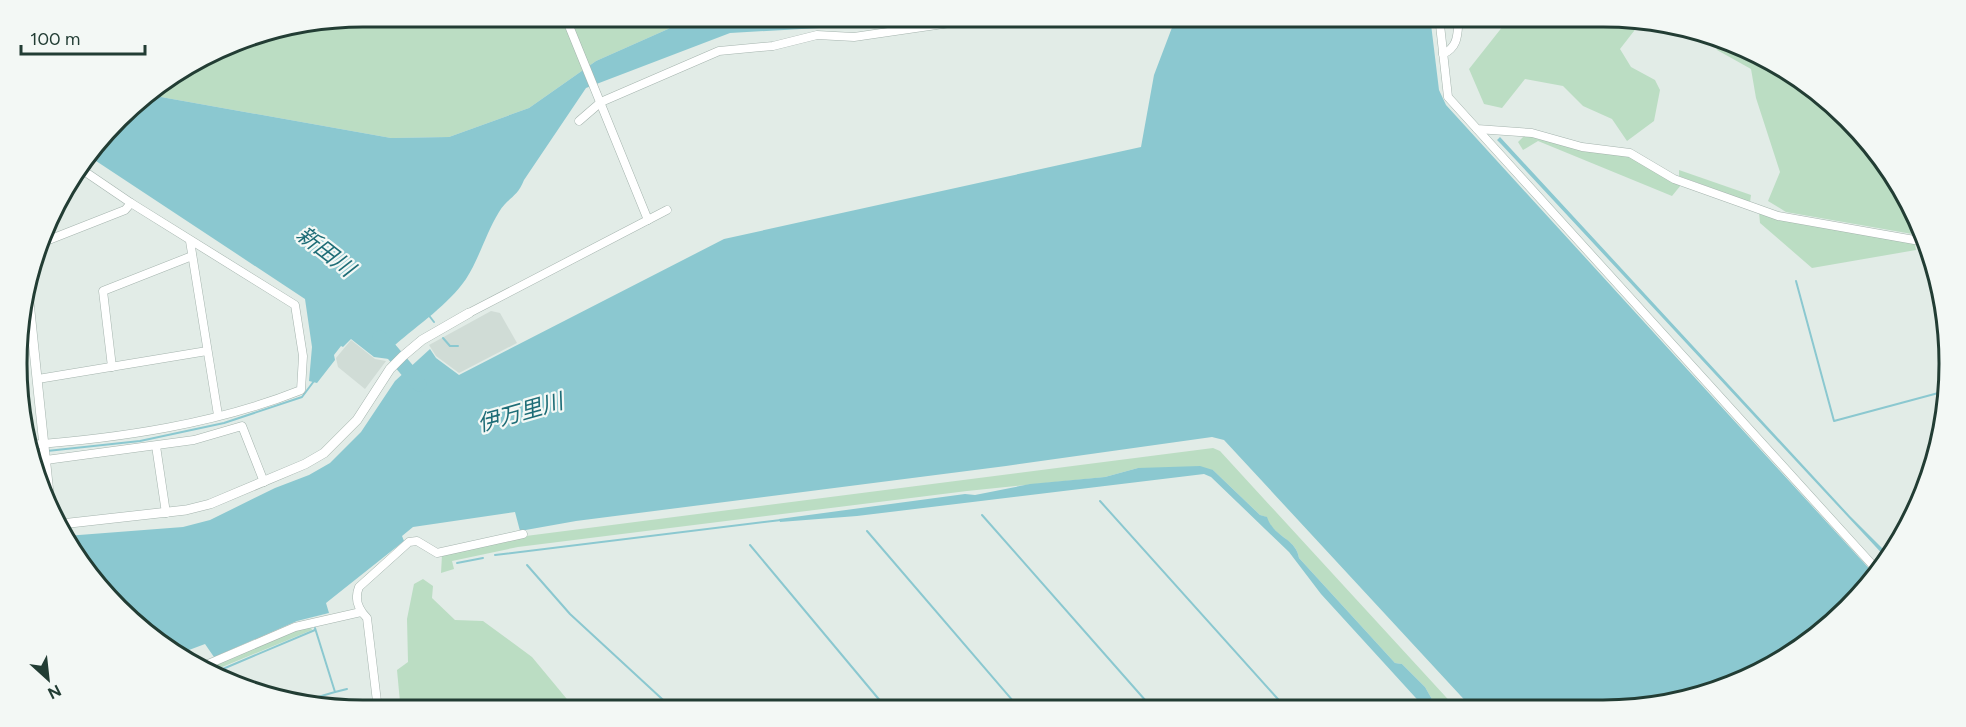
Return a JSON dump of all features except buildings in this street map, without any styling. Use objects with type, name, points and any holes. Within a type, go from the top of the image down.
[{"type":"street","points":[[569,27],[648,220]]},
{"type":"street","points":[[579,121],[599,99],[732,48],[773,46],[818,35],[854,37],[923,27]]},
{"type":"street","points":[[1440,27],[1448,97],[1872,564]]},
{"type":"street","points":[[1443,54],[1454,46],[1458,38],[1458,27]]},
{"type":"street","points":[[1477,129],[1532,133],[1582,147],[1630,153],[1674,179],[1778,216],[1915,240]]},
{"type":"street","points":[[37,444],[134,433],[218,416],[301,390],[303,356],[296,306],[190,241],[87,173]]},
{"type":"street","points":[[51,239],[125,210],[131,203]]},
{"type":"street","points":[[68,523],[166,513],[210,504],[305,465],[336,443],[357,420],[390,369],[422,340],[469,313],[667,210]]},
{"type":"street","points":[[190,241],[218,416]]},
{"type":"street","points":[[112,367],[103,291],[192,256]]},
{"type":"street","points":[[31,315],[48,479]]},
{"type":"street","points":[[38,379],[207,351]]},
{"type":"street","points":[[46,460],[194,440],[242,426],[264,482]]},
{"type":"street","points":[[156,446],[166,513]]},
{"type":"street","points":[[377,700],[367,618],[361,612],[356,594],[358,586],[409,542],[417,541],[437,553],[523,534]]},
{"type":"street","points":[[211,663],[295,627],[361,612]]},
{"type":"shaded area","points":[[491,311],[500,313],[517,343],[459,373],[436,356],[429,345]]},
{"type":"shaded area","points":[[351,340],[375,359],[386,361],[365,389],[338,367],[336,358]]},
{"type":"green space","points":[[364,27],[671,27],[596,61],[529,108],[449,137],[391,138],[161,97],[195,72],[215,62],[255,45],[298,33]]},
{"type":"green space","points":[[1502,27],[1636,29],[1620,49],[1631,67],[1655,80],[1660,90],[1654,121],[1627,141],[1612,119],[1583,106],[1563,86],[1525,79],[1502,108],[1484,104],[1469,69]]},
{"type":"green space","points":[[1716,47],[1771,72],[1807,97],[1840,126],[1882,177],[1894,195],[1913,234],[1786,212],[1768,201],[1780,172],[1756,98],[1751,69],[1717,50]]},
{"type":"green space","points":[[1524,136],[1536,136],[1580,150],[1632,157],[1681,185],[1672,196],[1538,141],[1523,150],[1518,142]]},
{"type":"green space","points":[[1679,170],[1751,195],[1750,202],[1679,176]]},
{"type":"green space","points":[[1759,212],[1779,219],[1915,244],[1916,250],[1812,268],[1760,223]]},
{"type":"green space","points":[[1213,448],[1220,451],[1449,700],[1432,700],[1425,687],[1402,664],[1395,663],[1299,558],[1294,546],[1274,529],[1266,517],[1260,515],[1213,470],[1138,468],[1105,477],[967,491],[518,547],[452,561],[454,569],[441,573],[442,555],[518,537]]},
{"type":"green space","points":[[423,579],[433,586],[432,598],[455,620],[483,621],[532,657],[568,700],[400,700],[397,670],[408,662],[407,619],[414,584]]},
{"type":"green space","points":[[310,625],[312,630],[221,668],[214,665]]},
{"type":"water","points":[[671,27],[836,27],[730,33],[586,88],[518,191],[499,212],[471,271],[451,297],[395,345],[397,348],[389,359],[374,357],[351,339],[334,355],[335,360],[317,383],[309,381],[312,347],[305,299],[96,161],[126,126],[160,96],[391,138],[449,137],[529,108],[596,61]]},
{"type":"water","name":"伊万里川","points":[[1172,27],[1431,27],[1439,90],[1446,105],[1869,568],[1824,616],[1789,643],[1751,665],[1690,689],[1625,699],[1465,700],[1224,440],[1212,437],[576,521],[520,531],[515,512],[413,527],[402,536],[404,541],[326,603],[329,613],[297,621],[214,657],[205,644],[188,650],[142,616],[111,585],[74,535],[183,527],[210,520],[275,488],[309,475],[330,463],[361,432],[395,381],[430,349],[436,358],[459,375],[724,239],[1141,147],[1154,75]]},
{"type":"water","points":[[1500,137],[1883,549],[1881,552],[1497,140]]},
{"type":"water","points":[[1200,466],[1213,470],[1260,515],[1267,517],[1270,524],[1294,546],[1299,558],[1395,663],[1402,664],[1425,687],[1432,700],[1418,700],[1321,594],[1289,552],[1211,477],[1204,474],[857,516],[780,522],[779,519],[965,494],[975,495],[1030,484],[1105,477],[1138,468]]},
{"type":"waterway","points":[[1796,281],[1834,421],[1937,393]]},
{"type":"waterway","points":[[427,313],[434,322]]},
{"type":"waterway","name":"新田川","points":[[380,338],[419,384]]},
{"type":"waterway","points":[[443,338],[450,346],[458,346]]},
{"type":"waterway","points":[[47,451],[140,441],[224,423],[302,397],[314,381]]},
{"type":"waterway","points":[[1100,501],[1279,700]]},
{"type":"waterway","points":[[982,515],[1145,700]]},
{"type":"waterway","points":[[495,555],[781,520]]},
{"type":"waterway","points":[[867,531],[1012,700]]},
{"type":"waterway","points":[[750,545],[879,700]]},
{"type":"waterway","points":[[457,563],[483,558]]},
{"type":"waterway","points":[[527,565],[570,614],[663,700]]},
{"type":"waterway","points":[[315,628],[335,692],[319,697]]},
{"type":"waterway","points":[[223,669],[315,630]]},
{"type":"waterway","points":[[335,692],[347,689]]}]
